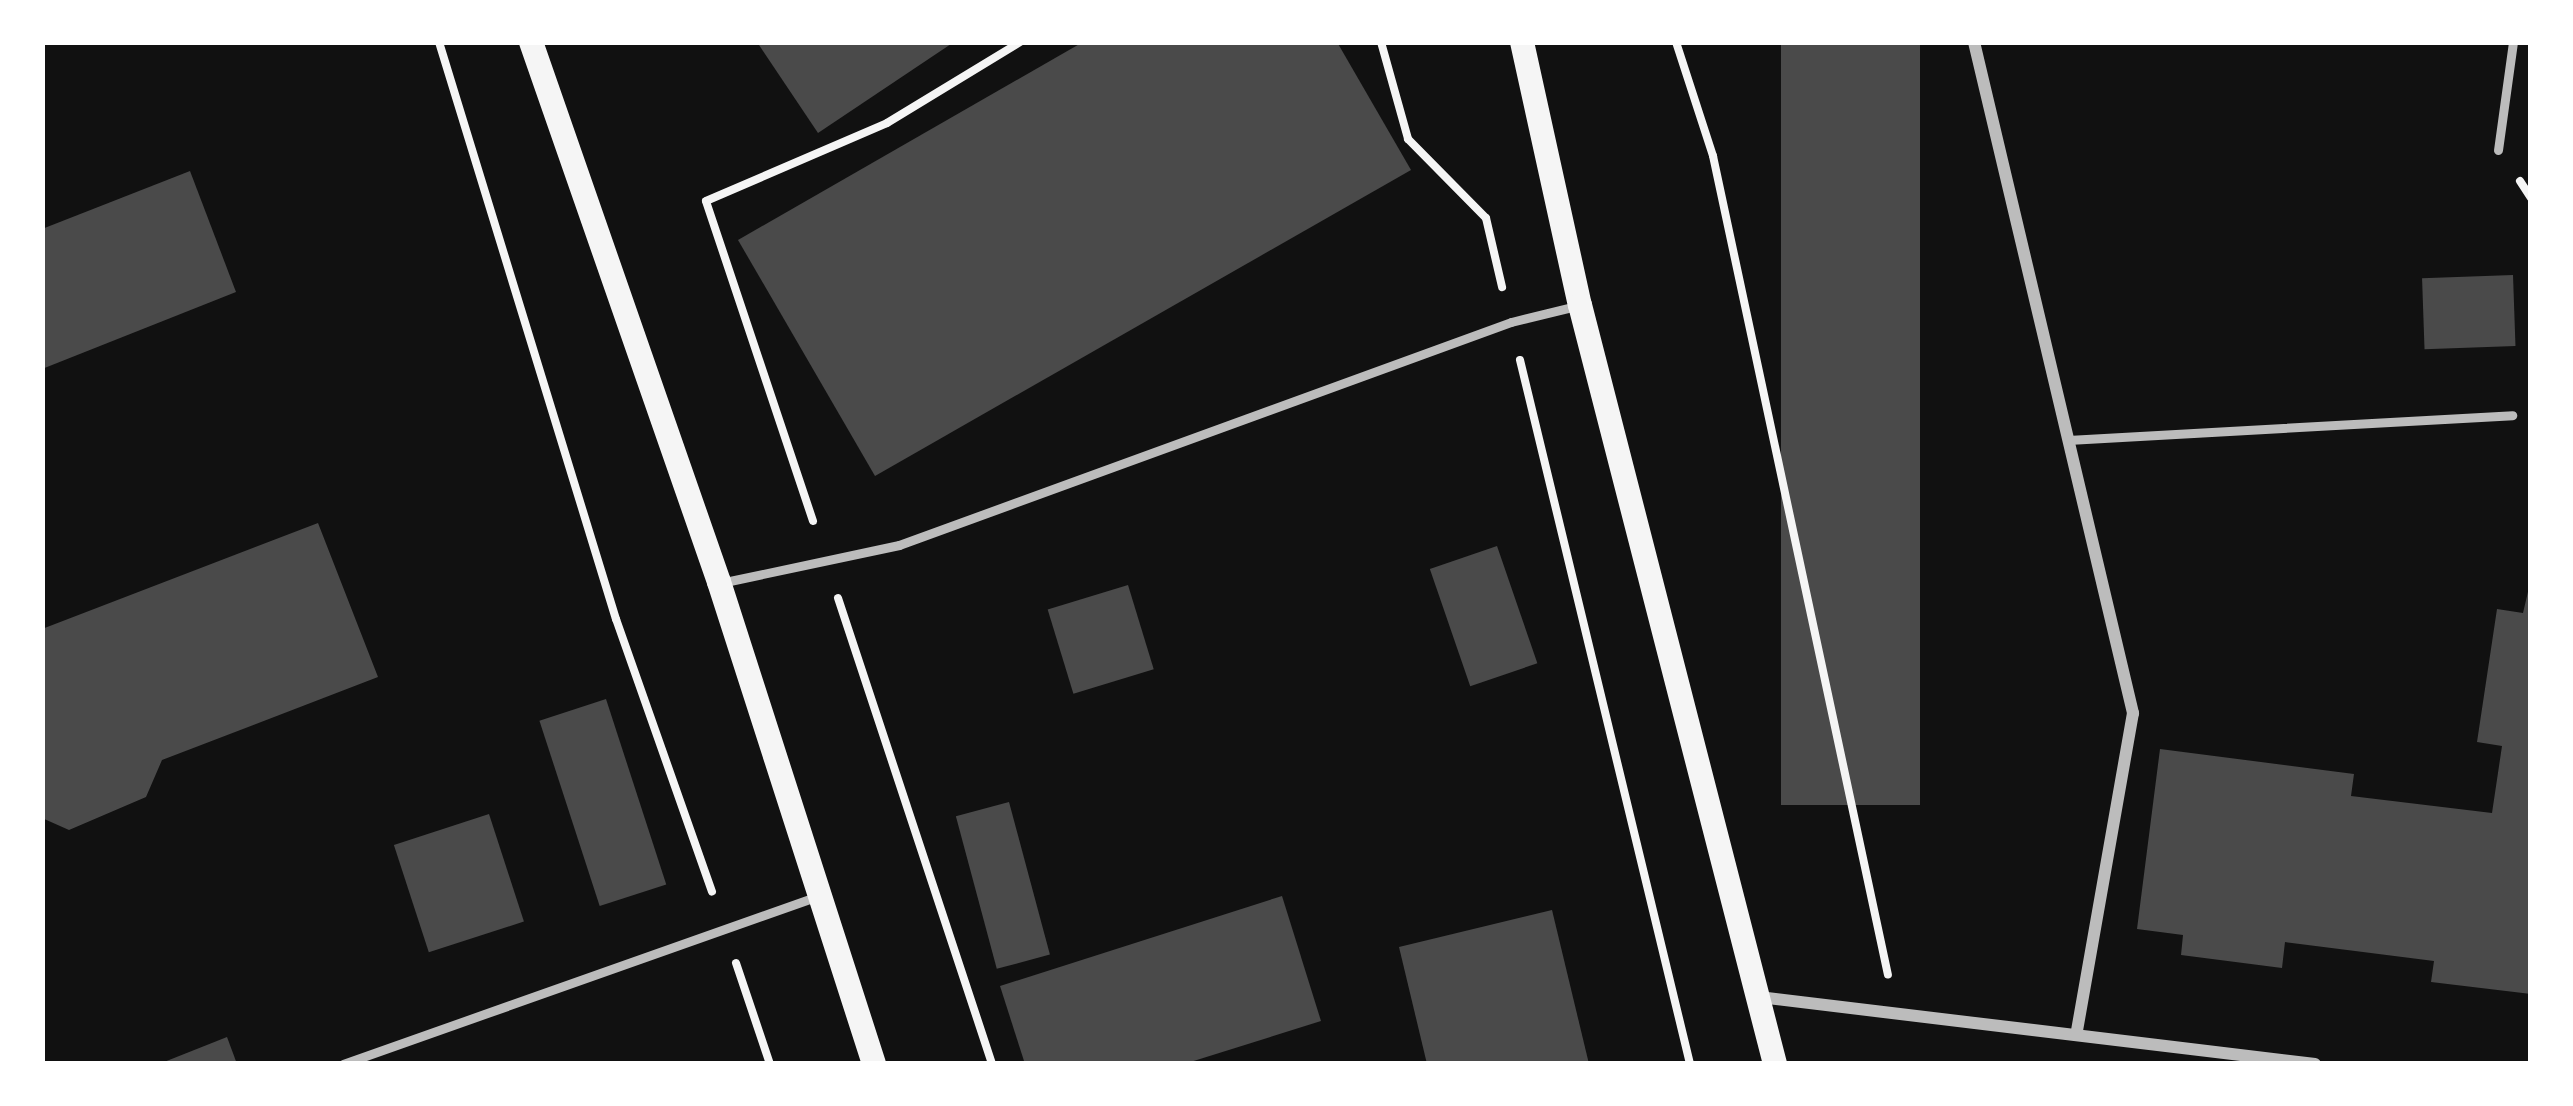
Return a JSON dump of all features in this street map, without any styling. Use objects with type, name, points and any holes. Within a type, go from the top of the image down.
[{"type":"main road","points":[[531,42],[719,582],[874,1064]]},
{"type":"main road","points":[[1522,42],[1580,305],[1775,1064]]},
{"type":"street","points":[[1974,42],[2133,713],[2076,1035]]},
{"type":"street","points":[[1760,997],[2315,1064]]},
{"type":"lane","points":[[2498,150],[2513,42]]},
{"type":"lane","points":[[719,582],[827,564],[1510,322],[1580,305]]},
{"type":"lane","points":[[2068,440],[2512,416]]},
{"type":"lane","points":[[343,1064],[818,896]]},
{"type":"path","points":[[439,42],[616,619],[770,1064]]},
{"type":"path","points":[[992,1064],[706,202],[887,123],[1020,42]]},
{"type":"path","points":[[1381,42],[1408,139],[1486,218],[1690,1064]]},
{"type":"path","points":[[1676,42],[1713,156],[1897,1016]]},
{"type":"building","points":[[757,42],[954,42],[818,133]]},
{"type":"building","points":[[1083,42],[1337,42],[1411,170],[875,476],[738,240]]},
{"type":"building","points":[[1781,42],[1920,42],[1920,805],[1781,805]]},
{"type":"building","points":[[190,171],[236,292],[42,369],[42,229]]},
{"type":"building","points":[[2513,275],[2515,346],[2425,349],[2422,278]]},
{"type":"building","points":[[318,523],[378,677],[162,760],[146,797],[69,830],[42,818],[42,629]]},
{"type":"building","points":[[1497,546],[1537,663],[1470,686],[1430,569]]},
{"type":"building","points":[[2531,579],[2531,994],[2431,982],[2434,961],[2285,942],[2282,968],[2181,955],[2183,935],[2137,929],[2160,749],[2354,774],[2351,796],[2492,813],[2502,746],[2477,742],[2497,609],[2523,613]]},
{"type":"building","points":[[1128,585],[1154,669],[1073,694],[1048,610]]},
{"type":"building","points":[[606,699],[666,884],[600,906],[539,721]]},
{"type":"building","points":[[1009,802],[1050,955],[997,969],[956,816]]},
{"type":"building","points":[[489,814],[524,921],[429,952],[394,845]]},
{"type":"building","points":[[1282,896],[1321,1021],[1184,1064],[1025,1064],[1000,986]]},
{"type":"building","points":[[1552,910],[1589,1064],[1427,1064],[1399,947]]},
{"type":"building","points":[[227,1037],[237,1064],[159,1064]]}]
